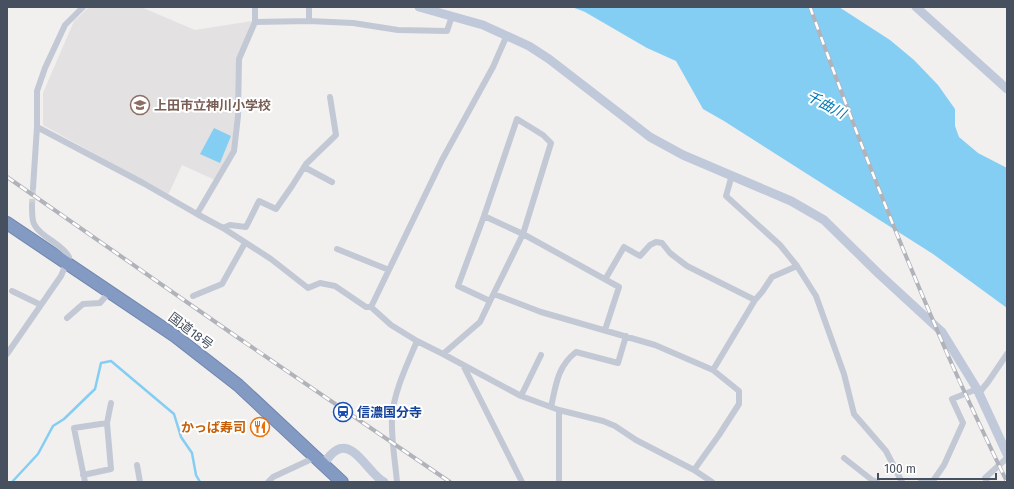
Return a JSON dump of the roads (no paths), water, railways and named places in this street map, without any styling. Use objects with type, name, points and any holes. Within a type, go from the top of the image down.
[{"type":"highway","name":"国道18号","points":[[7,222],[175,336],[238,384],[342,482]]},
{"type":"street","points":[[33,188],[37,127],[37,91],[45,68],[65,25],[84,7]]},
{"type":"street","points":[[197,214],[234,151],[238,116],[239,59],[255,22],[255,7]]},
{"type":"street","points":[[309,7],[309,21]]},
{"type":"street","points":[[419,7],[483,25],[529,46],[549,59],[650,137],[683,155],[791,200],[824,220],[879,274],[942,332],[978,391],[1007,454]]},
{"type":"street","points":[[916,7],[1007,90]]},
{"type":"street","points":[[255,22],[309,21],[353,23],[398,30],[448,32],[452,16]]},
{"type":"street","points":[[371,307],[442,160],[493,67],[507,35]]},
{"type":"street","points":[[223,228],[230,225],[246,227],[259,201],[276,208],[306,164],[336,135],[330,97]]},
{"type":"street","points":[[443,354],[480,322],[523,234],[551,143],[543,135],[517,120],[458,286],[490,301]]},
{"type":"street","points":[[37,127],[143,183],[223,228],[271,259],[308,288],[320,283],[335,286],[366,307],[371,307],[390,325],[417,341],[521,396],[559,410],[604,421],[616,426],[636,440],[694,470],[712,482]]},
{"type":"street","points":[[304,167],[332,182]]},
{"type":"street","points":[[732,175],[726,196],[780,245],[797,266],[816,296],[844,374],[854,414],[886,451],[902,482]]},
{"type":"street","points":[[7,354],[61,276],[69,257],[66,250],[46,237],[36,228],[33,222],[32,205]]},
{"type":"street","points":[[484,216],[523,234],[606,278],[619,287],[605,330]]},
{"type":"street","points":[[606,278],[624,247],[640,256],[650,245],[656,242],[662,243],[670,254],[687,266],[754,300]]},
{"type":"street","points":[[193,296],[222,284],[245,243]]},
{"type":"street","points":[[337,249],[389,270]]},
{"type":"street","points":[[713,370],[754,300],[762,292],[772,277],[797,266]]},
{"type":"street","points":[[12,291],[41,305]]},
{"type":"street","points":[[67,318],[82,304],[100,303],[110,291]]},
{"type":"street","points":[[494,294],[541,312],[655,345],[713,370],[739,391],[739,404],[694,470]]},
{"type":"street","points":[[551,407],[557,375],[567,359],[576,352],[618,363],[626,336]]},
{"type":"street","points":[[397,482],[392,438],[392,416],[401,383],[417,341]]},
{"type":"street","points":[[921,482],[934,481],[944,464],[963,423],[952,399],[978,391],[988,382],[1007,354]]},
{"type":"street","points":[[521,396],[541,355]]},
{"type":"street","points":[[463,365],[522,482]]},
{"type":"street","points":[[83,475],[111,469],[107,423],[111,404]]},
{"type":"street","points":[[559,410],[559,482]]},
{"type":"street","points":[[85,482],[74,428],[107,423]]},
{"type":"street","points":[[268,482],[273,477],[320,460],[338,449],[343,448],[351,450],[376,476],[384,482]]},
{"type":"street","points":[[844,458],[872,480],[878,482]]},
{"type":"street","points":[[987,482],[985,478],[1007,458]]},
{"type":"street","points":[[137,465],[140,482]]},
{"type":"water","name":"千曲川","points":[[572,7],[839,7],[890,40],[914,60],[938,85],[955,109],[955,126],[959,137],[978,153],[1007,168],[1007,308],[933,254],[703,109],[676,61],[647,48],[585,12]]},
{"type":"water","points":[[214,128],[231,136],[220,163],[200,154]]},
{"type":"waterway","points":[[12,482],[38,454],[53,426],[64,419],[95,389],[101,363],[111,361],[174,414],[181,437],[192,453],[196,475],[200,482]]},
{"type":"tunnel","points":[[32,205],[33,188]]},
{"type":"railway","points":[[810,7],[855,127],[918,286],[952,365],[1007,482]]},
{"type":"railway","points":[[7,177],[237,337],[450,482]]},
{"type":"place","name":"上田市立神川小学校","points":[[140,105]]},
{"type":"place","name":"信濃国分寺","points":[[343,412]]},
{"type":"place","name":"かっぱ寿司","points":[[260,427]]}]
